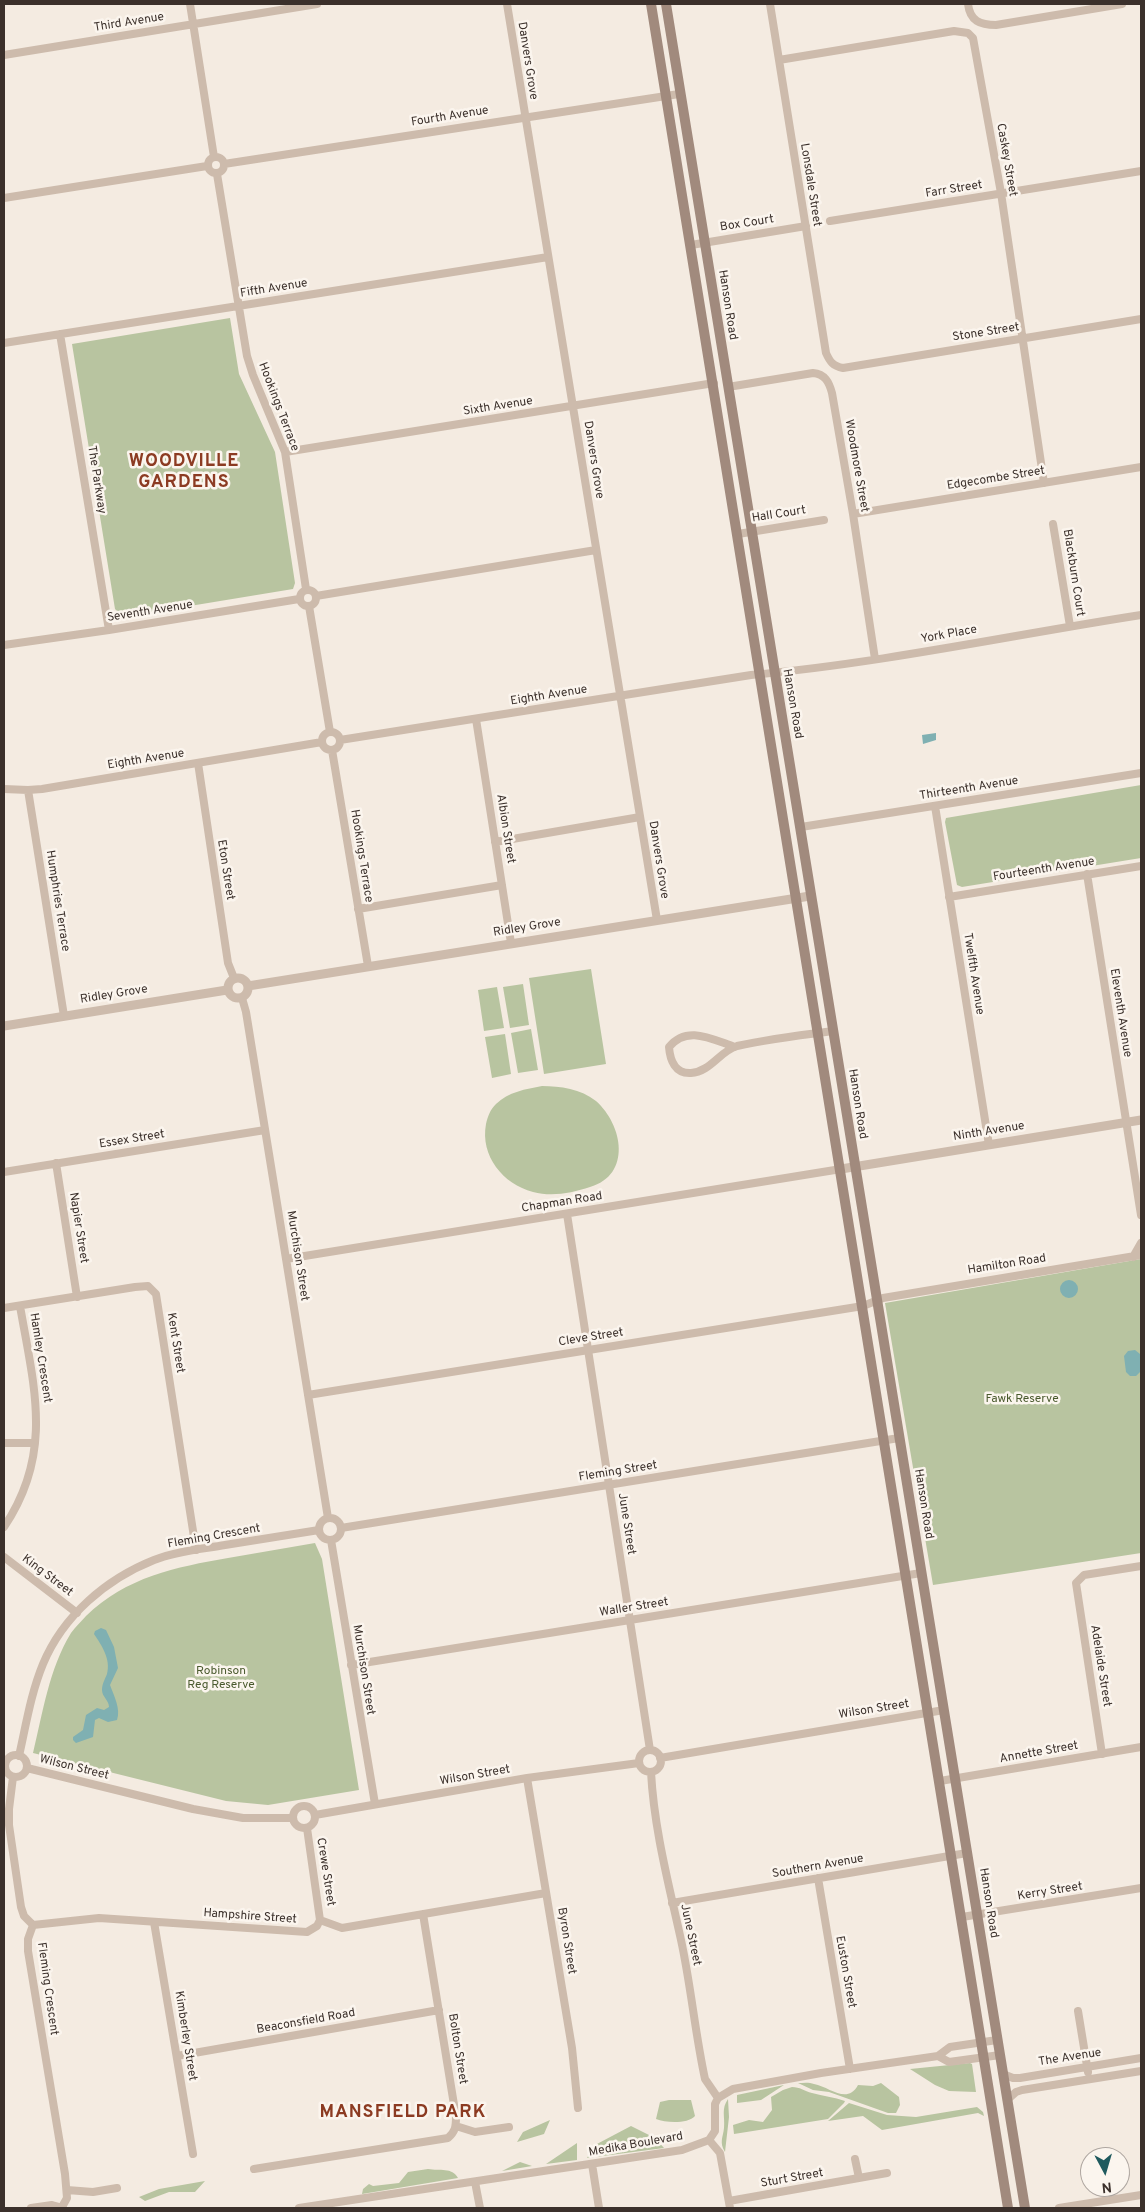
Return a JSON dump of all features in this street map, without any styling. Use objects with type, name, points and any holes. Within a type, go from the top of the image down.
[{"type":"main road","name":"Hanson Road","points":[[651,4],[798,898],[1008,2208]]},
{"type":"main road","name":"Hanson Road","points":[[666,4],[679,94],[774,674],[801,827],[810,896],[1025,2208]]},
{"type":"main road","points":[[714,383],[728,387]]},
{"type":"main road","points":[[785,822],[792,826],[801,827]]},
{"type":"street","points":[[190,4],[214,157]]},
{"type":"street","name":"Third Avenue","points":[[4,55],[317,4]]},
{"type":"street","name":"Danvers Grove","points":[[506,4],[656,920]]},
{"type":"street","name":"Lonsdale Street","points":[[770,4],[826,353],[835,366]]},
{"type":"street","points":[[968,4],[970,14],[982,25],[996,25],[1122,4]]},
{"type":"street","name":"Caskey Street","points":[[779,60],[954,31],[968,33],[973,38],[1000,194],[1044,483]]},
{"type":"street","name":"Fourth Avenue","points":[[224,164],[679,94]]},
{"type":"street","points":[[207,166],[212,173],[217,174],[222,171],[224,164],[222,160],[214,157]]},
{"type":"street","points":[[207,166],[214,157]]},
{"type":"street","points":[[4,198],[207,166]]},
{"type":"street","name":"Farr Street","points":[[830,221],[1141,171]]},
{"type":"street","name":"Hookings Terrace","points":[[217,174],[238,306],[250,366],[285,452],[306,589]]},
{"type":"street","name":"Box Court","points":[[691,245],[806,226]]},
{"type":"street","name":"Fifth Avenue","points":[[4,343],[548,257]]},
{"type":"street","name":"Stone Street","points":[[835,366],[843,368],[1141,319]]},
{"type":"street","name":"The Parkway","points":[[60,334],[109,630]]},
{"type":"street","name":"Woodmore Street","points":[[728,387],[813,373],[824,377],[832,393],[876,659]]},
{"type":"street","name":"Sixth Avenue","points":[[285,452],[714,383]]},
{"type":"street","name":"Edgecombe Street","points":[[853,514],[1141,467]]},
{"type":"street","name":"Hall Court","points":[[738,534],[824,520]]},
{"type":"street","name":"Blackburn Court","points":[[1053,524],[1070,626]]},
{"type":"street","points":[[316,596],[596,550]]},
{"type":"street","points":[[309,606],[304,605],[299,599],[302,592],[306,589],[314,592],[316,596]]},
{"type":"street","points":[[309,606],[315,601],[316,596]]},
{"type":"street","name":"Seventh Avenue","points":[[4,644],[109,630],[299,599]]},
{"type":"street","points":[[309,606],[330,732]]},
{"type":"street","name":"York Place","points":[[761,674],[774,674],[876,659],[1141,615]]},
{"type":"street","name":"Eighth Avenue","points":[[340,740],[761,674]]},
{"type":"street","name":"Albion Street","points":[[476,719],[511,943]]},
{"type":"street","points":[[330,732],[338,735],[340,740],[336,748],[332,750],[327,749],[322,742],[326,733],[330,732]]},
{"type":"street","name":"Eighth Avenue","points":[[4,789],[28,790],[322,742]]},
{"type":"street","name":"Hookings Terrace","points":[[332,750],[368,966]]},
{"type":"street","name":"Eton Street","points":[[198,763],[228,962],[234,978]]},
{"type":"street","name":"Thirteenth Avenue","points":[[801,827],[1141,773]]},
{"type":"street","name":"Humphries Terrace","points":[[28,790],[64,1016]]},
{"type":"street","name":"Twelfth Avenue","points":[[934,806],[989,1145]]},
{"type":"street","points":[[495,842],[640,817]]},
{"type":"street","name":"Fourteenth Avenue","points":[[950,897],[1141,866]]},
{"type":"street","name":"Eleventh Avenue","points":[[1087,874],[1141,1215]]},
{"type":"street","points":[[358,909],[502,885]]},
{"type":"street","name":"Ridley Grove","points":[[248,986],[810,896]]},
{"type":"street","points":[[234,978],[240,978],[248,986],[246,995],[242,998],[232,997],[227,990],[228,985],[234,978]]},
{"type":"street","name":"Ridley Grove","points":[[4,1026],[227,990]]},
{"type":"street","name":"Murchison Street","points":[[242,998],[246,1012],[328,1518]]},
{"type":"street","points":[[735,1047],[707,1067],[691,1073],[679,1071],[670,1060],[669,1048],[676,1038],[691,1034],[735,1047],[833,1031]]},
{"type":"street","name":"Ninth Avenue","points":[[841,1169],[1141,1120]]},
{"type":"street","name":"Essex Street","points":[[4,1172],[265,1130]]},
{"type":"street","name":"Napier Street","points":[[56,1164],[77,1297]]},
{"type":"street","name":"Chapman Road","points":[[286,1259],[841,1169]]},
{"type":"street","name":"June Street","points":[[567,1214],[650,1750]]},
{"type":"street","points":[[1137,1256],[1141,1243]]},
{"type":"street","name":"Hamilton Road","points":[[876,1299],[1137,1256]]},
{"type":"street","name":"Kent Street","points":[[4,1308],[148,1286],[156,1294],[196,1550]]},
{"type":"street","name":"Cleve Street","points":[[308,1395],[863,1306],[876,1299]]},
{"type":"street","name":"Hamley Crescent","points":[[4,1528],[18,1504],[29,1478],[37,1420],[36,1392],[20,1306]]},
{"type":"street","name":"Fleming Street","points":[[341,1528],[899,1438]]},
{"type":"street","points":[[4,1443],[35,1443]]},
{"type":"street","points":[[328,1518],[337,1520],[341,1528],[340,1534],[331,1540],[323,1538],[319,1530],[321,1522],[328,1518]]},
{"type":"street","name":"Fleming Crescent","points":[[19,1756],[36,1687],[44,1664],[58,1638],[77,1613],[109,1584],[134,1569],[156,1560],[196,1550],[319,1530]]},
{"type":"street","name":"Murchison Street","points":[[331,1540],[374,1804]]},
{"type":"street","name":"King Street","points":[[4,1557],[77,1613]]},
{"type":"street","name":"Adelaide Street","points":[[1102,1754],[1076,1583],[1084,1575],[1141,1566]]},
{"type":"street","name":"Waller Street","points":[[350,1665],[921,1573]]},
{"type":"street","name":"Wilson Street","points":[[660,1758],[944,1710]]},
{"type":"street","name":"Annette Street","points":[[940,1782],[1141,1747]]},
{"type":"street","points":[[650,1750],[656,1752],[660,1758],[660,1765],[650,1772],[643,1769],[639,1763],[641,1754],[650,1750]]},
{"type":"street","points":[[12,1756],[19,1756],[26,1762],[27,1768],[23,1775],[13,1777],[6,1770],[5,1764],[12,1756]]},
{"type":"street","name":"Wilson Street","points":[[315,1815],[527,1778],[639,1763]]},
{"type":"street","name":"Wilson Street","points":[[27,1768],[193,1809],[244,1818],[293,1818]]},
{"type":"street","name":"June Street","points":[[650,1772],[655,1811],[681,1942],[705,2080],[718,2098]]},
{"type":"street","name":"Fleming Crescent","points":[[13,1777],[9,1809],[14,1854],[21,1907],[24,1916],[32,1925],[28,1939],[28,1950],[67,2190],[67,2198],[63,2208]]},
{"type":"street","name":"Byron Street","points":[[527,1778],[572,2048],[578,2108]]},
{"type":"street","points":[[304,1806],[311,1808],[315,1815],[314,1821],[307,1828],[298,1825],[293,1818],[295,1810],[304,1806]]},
{"type":"street","name":"Crewe Street","points":[[307,1828],[320,1920]]},
{"type":"street","name":"Southern Avenue","points":[[672,1903],[967,1853]]},
{"type":"street","points":[[4,1855],[14,1854]]},
{"type":"street","name":"Euston Street","points":[[818,1878],[850,2069]]},
{"type":"street","name":"Kerry Street","points":[[962,1918],[1141,1888]]},
{"type":"street","points":[[320,1920],[342,1928],[546,1892]]},
{"type":"street","name":"Bolton Street","points":[[423,1914],[456,2126]]},
{"type":"street","name":"Hampshire Street","points":[[32,1925],[99,1918],[302,1932],[312,1929],[320,1920]]},
{"type":"street","name":"Kimberley Street","points":[[154,1922],[193,2154]]},
{"type":"street","name":"Beaconsfield Road","points":[[177,2056],[439,2010]]},
{"type":"street","points":[[1078,2011],[1089,2079]]},
{"type":"street","points":[[729,2205],[720,2153],[709,2140],[715,2131],[714,2104],[718,2098],[738,2088],[938,2056],[950,2047],[997,2040]]},
{"type":"street","points":[[938,2056],[949,2062],[1000,2055]]},
{"type":"street","name":"The Avenue","points":[[1003,2074],[1013,2078],[1141,2058]]},
{"type":"street","name":"The Avenue","points":[[1007,2100],[1018,2091],[1141,2071]]},
{"type":"street","points":[[254,2169],[448,2138],[453,2134],[456,2126],[475,2132],[509,2128]]},
{"type":"street","name":"Medika Boulevard","points":[[299,2208],[682,2150],[709,2140]]},
{"type":"street","points":[[856,2158],[859,2178]]},
{"type":"street","points":[[592,2164],[599,2208]]},
{"type":"street","name":"Sturt Street","points":[[729,2205],[887,2174]]},
{"type":"street","points":[[475,2182],[480,2208]]},
{"type":"street","points":[[67,2190],[93,2192],[118,2188]]},
{"type":"street","points":[[1059,2208],[1141,2195]]},
{"type":"street","points":[[31,2208],[52,2205],[63,2208]]},
{"type":"green space","points":[[230,318],[239,374],[275,452],[295,583],[293,589],[123,617],[115,609],[72,344]]},
{"type":"green space","points":[[1141,785],[1141,858],[962,887],[957,885],[945,822],[946,818]]},
{"type":"green space","points":[[591,969],[606,1064],[544,1074],[529,978]]},
{"type":"green space","points":[[523,984],[529,1025],[510,1028],[503,987]]},
{"type":"green space","points":[[497,987],[504,1028],[484,1031],[478,990]]},
{"type":"green space","points":[[531,1029],[538,1070],[518,1073],[511,1033]]},
{"type":"green space","points":[[505,1034],[511,1074],[492,1078],[485,1037]]},
{"type":"green space","points":[[542,1086],[577,1091],[596,1101],[605,1111],[617,1136],[619,1148],[617,1161],[612,1172],[603,1181],[569,1193],[540,1193],[522,1188],[503,1175],[496,1167],[490,1157],[485,1136],[488,1116],[494,1106],[501,1100],[512,1094]]},
{"type":"green space","name":"Fawk Reserve","points":[[1141,1259],[1141,1553],[933,1585],[885,1303]]},
{"type":"green space","name":"Robinson Reg Reserve","points":[[315,1543],[322,1559],[359,1790],[268,1805],[226,1801],[33,1753],[52,1676],[63,1647],[74,1629],[101,1603],[135,1583],[171,1570],[209,1561]]},
{"type":"green space","points":[[972,2064],[976,2092],[949,2091],[935,2085],[910,2069]]},
{"type":"green space","points":[[798,2083],[812,2083],[838,2093],[849,2094],[858,2085],[873,2086],[881,2083],[899,2097],[900,2105],[896,2113],[888,2113],[829,2092],[813,2090]]},
{"type":"green space","points":[[784,2085],[761,2100],[737,2103],[737,2095]]},
{"type":"green space","points":[[792,2087],[845,2101],[828,2119],[734,2134],[733,2125],[749,2120],[763,2122],[772,2110],[771,2097]]},
{"type":"green space","points":[[728,2099],[729,2117],[725,2152],[722,2140],[724,2109]]},
{"type":"green space","points":[[691,2100],[695,2116],[692,2119],[677,2122],[656,2119],[660,2102]]},
{"type":"green space","points":[[849,2103],[887,2115],[916,2117],[977,2107],[983,2112],[984,2116],[978,2113],[882,2130],[863,2116],[828,2121]]},
{"type":"green space","points":[[550,2120],[544,2134],[517,2142],[523,2132]]},
{"type":"green space","points":[[631,2126],[655,2138],[664,2148],[587,2158],[595,2145]]},
{"type":"green space","points":[[577,2143],[577,2160],[546,2164]]},
{"type":"green space","points":[[520,2162],[532,2166],[502,2171]]},
{"type":"green space","points":[[428,2169],[449,2171],[458,2178],[362,2194],[363,2189],[369,2184],[373,2186],[399,2183],[408,2172]]},
{"type":"green space","points":[[205,2181],[195,2192],[169,2192],[145,2201],[139,2197],[159,2189]]},
{"type":"water","points":[[936,733],[936,740],[923,744],[922,735]]},
{"type":"water","points":[[1065,1280],[1073,1280],[1078,1285],[1076,1296],[1065,1298],[1060,1293],[1060,1285]]},
{"type":"water","points":[[1135,1350],[1140,1354],[1141,1371],[1136,1376],[1130,1376],[1126,1372],[1124,1356],[1128,1351]]},
{"type":"water","points":[[101,1628],[106,1630],[114,1647],[118,1668],[110,1685],[116,1702],[118,1716],[117,1720],[108,1722],[99,1718],[95,1720],[93,1737],[76,1743],[73,1737],[83,1730],[86,1715],[97,1708],[104,1710],[109,1707],[102,1690],[108,1668],[107,1658],[94,1634],[95,1631]]},
{"type":"district","name":"WOODVILLE GARDENS","points":[[184,472]]},
{"type":"district","name":"MANSFIELD PARK","points":[[403,2113]]}]
